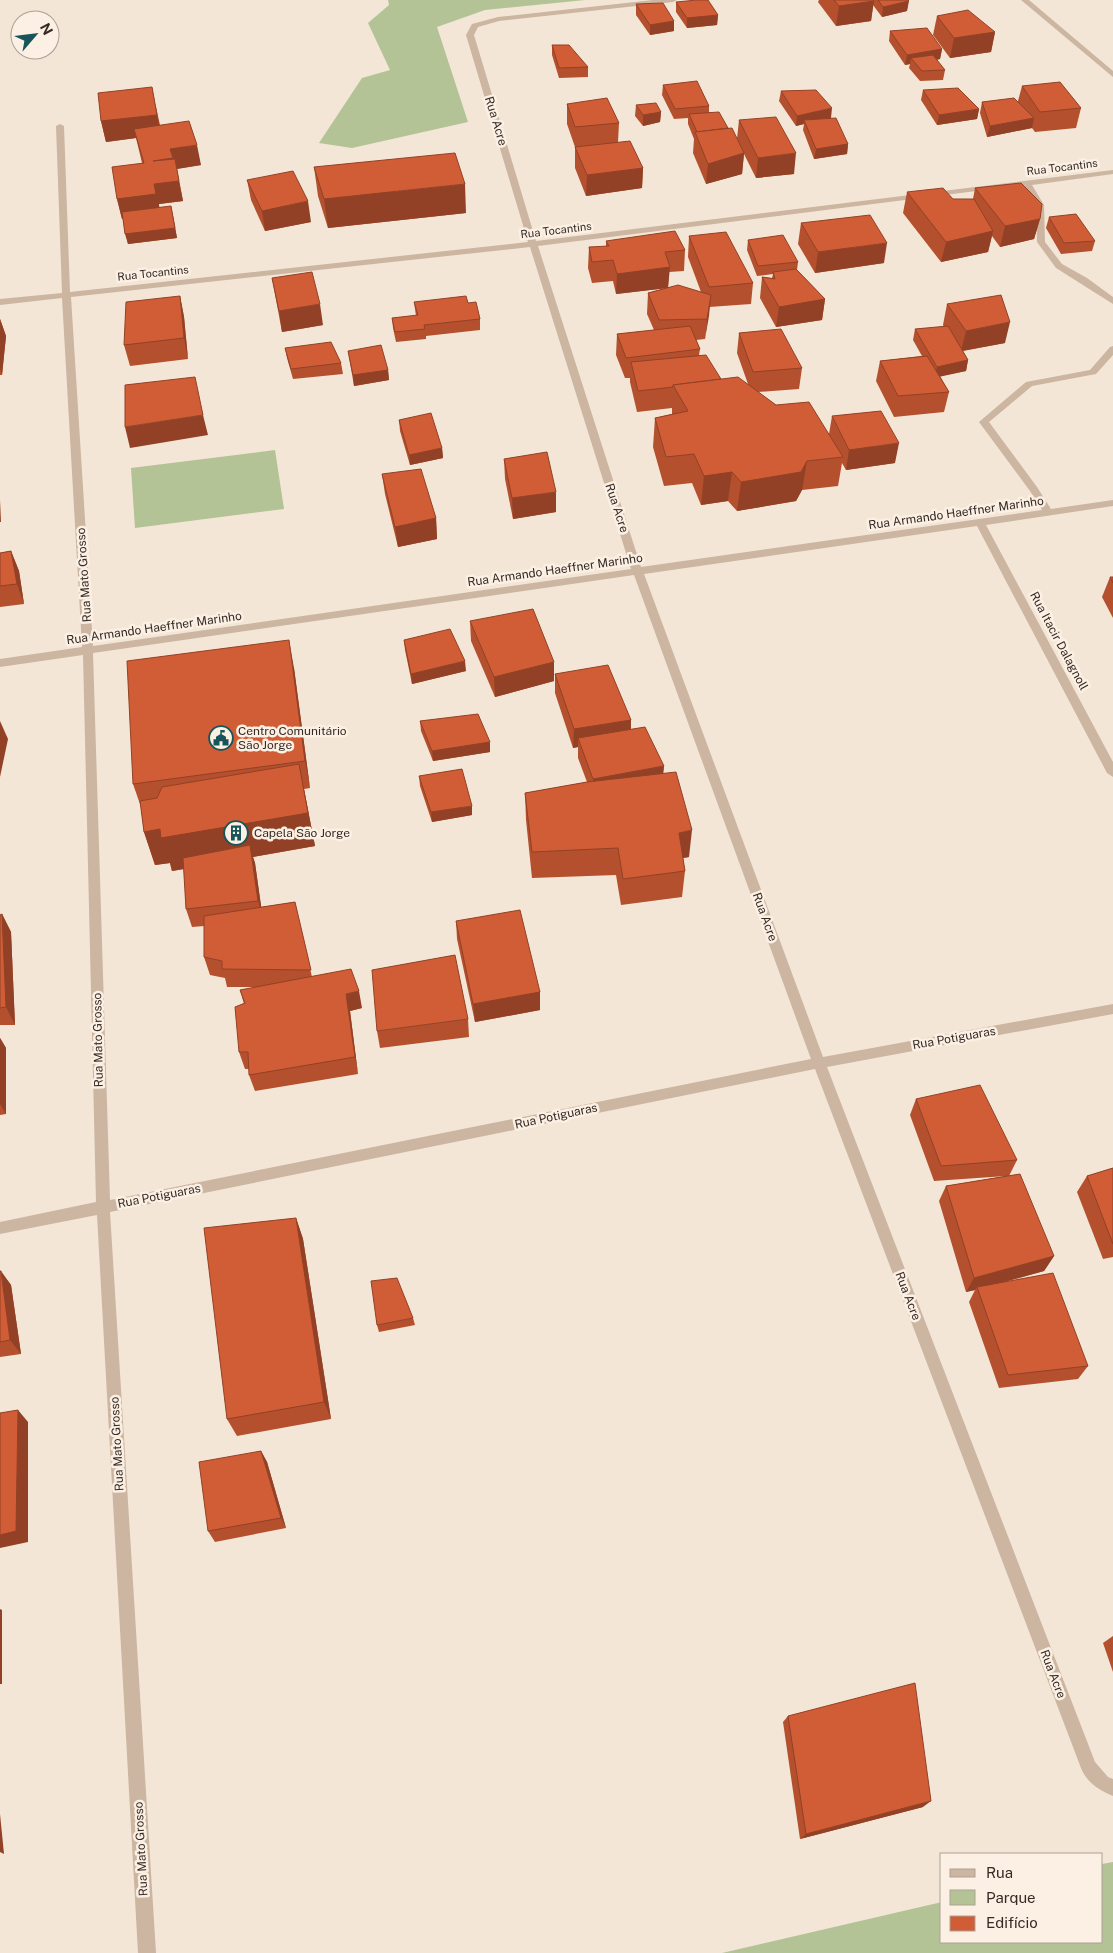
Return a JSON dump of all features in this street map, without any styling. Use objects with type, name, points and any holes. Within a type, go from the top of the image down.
[{"type":"street","name":"Rua Acre","points":[[673,0],[498,19],[475,26],[470,35],[533,244],[636,570],[819,1063],[1089,1768],[1107,1786]]},
{"type":"street","points":[[1024,0],[1113,75]]},
{"type":"street","name":"Rua Mato Grosso","points":[[60,126],[66,294],[88,650],[103,1208],[147,1953]]},
{"type":"street","name":"Rua Tocantins","points":[[0,302],[533,244],[1113,172]]},
{"type":"street","points":[[1027,183],[1040,204],[1041,242],[1059,266],[1084,280],[1113,302]]},
{"type":"street","points":[[1048,512],[1034,489],[984,422],[1028,384],[1093,372],[1113,349]]},
{"type":"street","name":"Rua Armando Haeffner Marinho","points":[[0,663],[1113,502]]},
{"type":"street","name":"Rua Itacir Dalagnoll","points":[[980,522],[1113,773]]},
{"type":"street","name":"Rua Potiguaras","points":[[0,1228],[819,1063],[1113,1008]]},
{"type":"green space","points":[[388,0],[585,0],[485,10],[437,27],[468,122],[352,148],[319,143],[362,78],[390,70],[368,23],[389,5]]},
{"type":"green space","points":[[275,450],[284,509],[135,528],[131,468]]},
{"type":"green space","points":[[1113,1862],[1113,1953],[722,1953],[940,1902],[940,1943],[1103,1943],[1103,1864]]},
{"type":"building","points":[[708,0],[718,15],[687,18],[676,2]]},
{"type":"building","points":[[834,0],[873,0],[874,1],[839,6]]},
{"type":"building","points":[[878,0],[908,0],[909,1],[883,7]]},
{"type":"building","points":[[663,3],[674,21],[650,25],[636,4]]},
{"type":"building","points":[[968,10],[995,32],[954,38],[937,16]]},
{"type":"building","points":[[927,28],[942,49],[907,55],[890,31]]},
{"type":"building","points":[[552,45],[569,45],[588,67],[559,68]]},
{"type":"building","points":[[933,55],[945,70],[922,71],[911,58]]},
{"type":"building","points":[[697,81],[709,106],[675,109],[663,85]]},
{"type":"building","points":[[1060,82],[1081,108],[1040,112],[1022,86]]},
{"type":"building","points":[[152,87],[157,115],[101,121],[98,93]]},
{"type":"building","points":[[958,88],[979,109],[939,115],[923,90]]},
{"type":"building","points":[[816,90],[832,108],[797,116],[781,91]]},
{"type":"building","points":[[607,98],[619,123],[575,127],[567,104]]},
{"type":"building","points":[[1014,98],[1034,118],[990,126],[982,102]]},
{"type":"building","points":[[656,103],[661,112],[643,115],[636,105]]},
{"type":"building","points":[[719,112],[728,128],[697,132],[689,114]]},
{"type":"building","points":[[776,117],[796,153],[758,158],[739,120]]},
{"type":"building","points":[[836,118],[848,144],[816,149],[804,120]]},
{"type":"building","points":[[189,121],[197,145],[170,149],[173,158],[153,161],[175,159],[179,181],[154,184],[156,194],[117,199],[112,167],[144,163],[134,129]]},
{"type":"building","points":[[732,128],[744,153],[708,164],[695,132]]},
{"type":"building","points":[[630,141],[643,168],[587,175],[575,147]]},
{"type":"building","points":[[455,153],[465,184],[324,199],[314,167]]},
{"type":"building","points":[[293,171],[308,201],[262,211],[247,180]]},
{"type":"building","points":[[1021,183],[1042,204],[1040,219],[1005,226],[975,188]]},
{"type":"building","points":[[943,188],[953,199],[974,199],[993,231],[946,242],[907,192]]},
{"type":"building","points":[[171,206],[175,228],[125,234],[122,212]]},
{"type":"building","points":[[1076,214],[1095,241],[1064,243],[1049,217]]},
{"type":"building","points":[[870,215],[887,243],[818,252],[801,223]]},
{"type":"building","points":[[675,231],[685,250],[665,252],[670,267],[617,274],[613,260],[592,262],[589,247],[609,246],[606,241]]},
{"type":"building","points":[[726,232],[753,283],[709,287],[689,236]]},
{"type":"building","points":[[783,235],[798,262],[758,266],[748,240]]},
{"type":"building","points":[[796,269],[825,299],[779,307],[762,277],[775,279],[773,272]]},
{"type":"building","points":[[312,272],[320,304],[279,311],[272,278]]},
{"type":"building","points":[[678,285],[711,295],[707,319],[659,320],[648,293]]},
{"type":"building","points":[[1001,295],[1010,322],[966,331],[947,304]]},
{"type":"building","points":[[180,296],[184,338],[124,345],[126,302]]},
{"type":"building","points":[[466,296],[468,303],[476,302],[480,319],[424,325],[425,329],[395,332],[392,318],[418,315],[414,302]]},
{"type":"building","points":[[690,326],[700,349],[626,358],[617,334]]},
{"type":"building","points":[[948,326],[968,360],[937,367],[915,329]]},
{"type":"building","points":[[781,329],[802,368],[753,372],[739,333]]},
{"type":"building","points":[[331,342],[341,363],[291,369],[285,348]]},
{"type":"building","points":[[381,345],[388,370],[353,375],[348,351]]},
{"type":"building","points":[[706,355],[721,379],[638,391],[631,362]]},
{"type":"building","points":[[927,356],[949,392],[898,396],[880,361]]},
{"type":"building","points":[[195,377],[203,415],[125,427],[125,385]]},
{"type":"building","points":[[738,377],[776,405],[809,402],[843,457],[807,461],[801,472],[741,482],[732,472],[704,476],[694,454],[666,457],[655,418],[688,411],[673,385]]},
{"type":"building","points":[[881,411],[899,443],[849,450],[832,416]]},
{"type":"building","points":[[431,413],[442,448],[409,455],[399,420]]},
{"type":"building","points":[[547,452],[556,492],[512,498],[504,459]]},
{"type":"building","points":[[421,469],[436,518],[395,527],[382,474]]},
{"type":"building","points":[[11,551],[17,584],[0,586],[0,553]]},
{"type":"building","points":[[533,609],[554,662],[494,677],[470,621]]},
{"type":"building","points":[[450,629],[465,661],[411,674],[404,640]]},
{"type":"building","name":"Centro Comunitário São Jorge","points":[[289,640],[305,761],[133,784],[127,661]]},
{"type":"building","points":[[608,665],[631,720],[574,729],[555,674]]},
{"type":"building","points":[[478,714],[490,742],[432,751],[420,721]]},
{"type":"building","points":[[645,727],[664,766],[593,779],[578,738]]},
{"type":"building","points":[[299,764],[308,813],[161,838],[160,829],[144,832],[140,801],[157,798],[162,787]]},
{"type":"building","points":[[462,769],[472,806],[431,812],[419,776]]},
{"type":"building","points":[[676,772],[692,830],[679,833],[685,871],[623,879],[618,848],[532,852],[525,793],[587,782]]},
{"type":"building","points":[[250,845],[258,901],[186,909],[183,858]]},
{"type":"building","points":[[295,902],[311,970],[222,969],[222,961],[204,957],[204,916]]},
{"type":"building","points":[[520,910],[540,992],[473,1004],[456,921]]},
{"type":"building","points":[[2,914],[6,1007],[0,1008],[0,915]]},
{"type":"building","points":[[455,955],[468,1019],[377,1031],[372,970]]},
{"type":"building","points":[[351,969],[359,991],[346,994],[355,1057],[249,1075],[248,1052],[239,1052],[235,1007],[245,1003],[240,990]]},
{"type":"building","points":[[980,1085],[1017,1160],[941,1166],[916,1099]]},
{"type":"building","points":[[1113,1168],[1113,1244],[1087,1176]]},
{"type":"building","points":[[1020,1174],[1054,1256],[974,1278],[946,1186]]},
{"type":"building","points":[[296,1218],[324,1402],[227,1419],[204,1228]]},
{"type":"building","points":[[0,1271],[10,1340],[0,1342]]},
{"type":"building","points":[[1053,1273],[1088,1366],[1008,1375],[977,1287]]},
{"type":"building","points":[[397,1278],[413,1318],[377,1325],[371,1281]]},
{"type":"building","points":[[18,1410],[16,1531],[0,1535],[0,1413]]},
{"type":"building","points":[[261,1451],[281,1518],[208,1531],[199,1462]]},
{"type":"building","points":[[915,1683],[931,1801],[806,1834],[788,1716]]},
{"type":"place","name":"Centro Comunitário São Jorge","points":[[221,738]]},
{"type":"place","name":"Capela São Jorge","points":[[236,833]]}]
